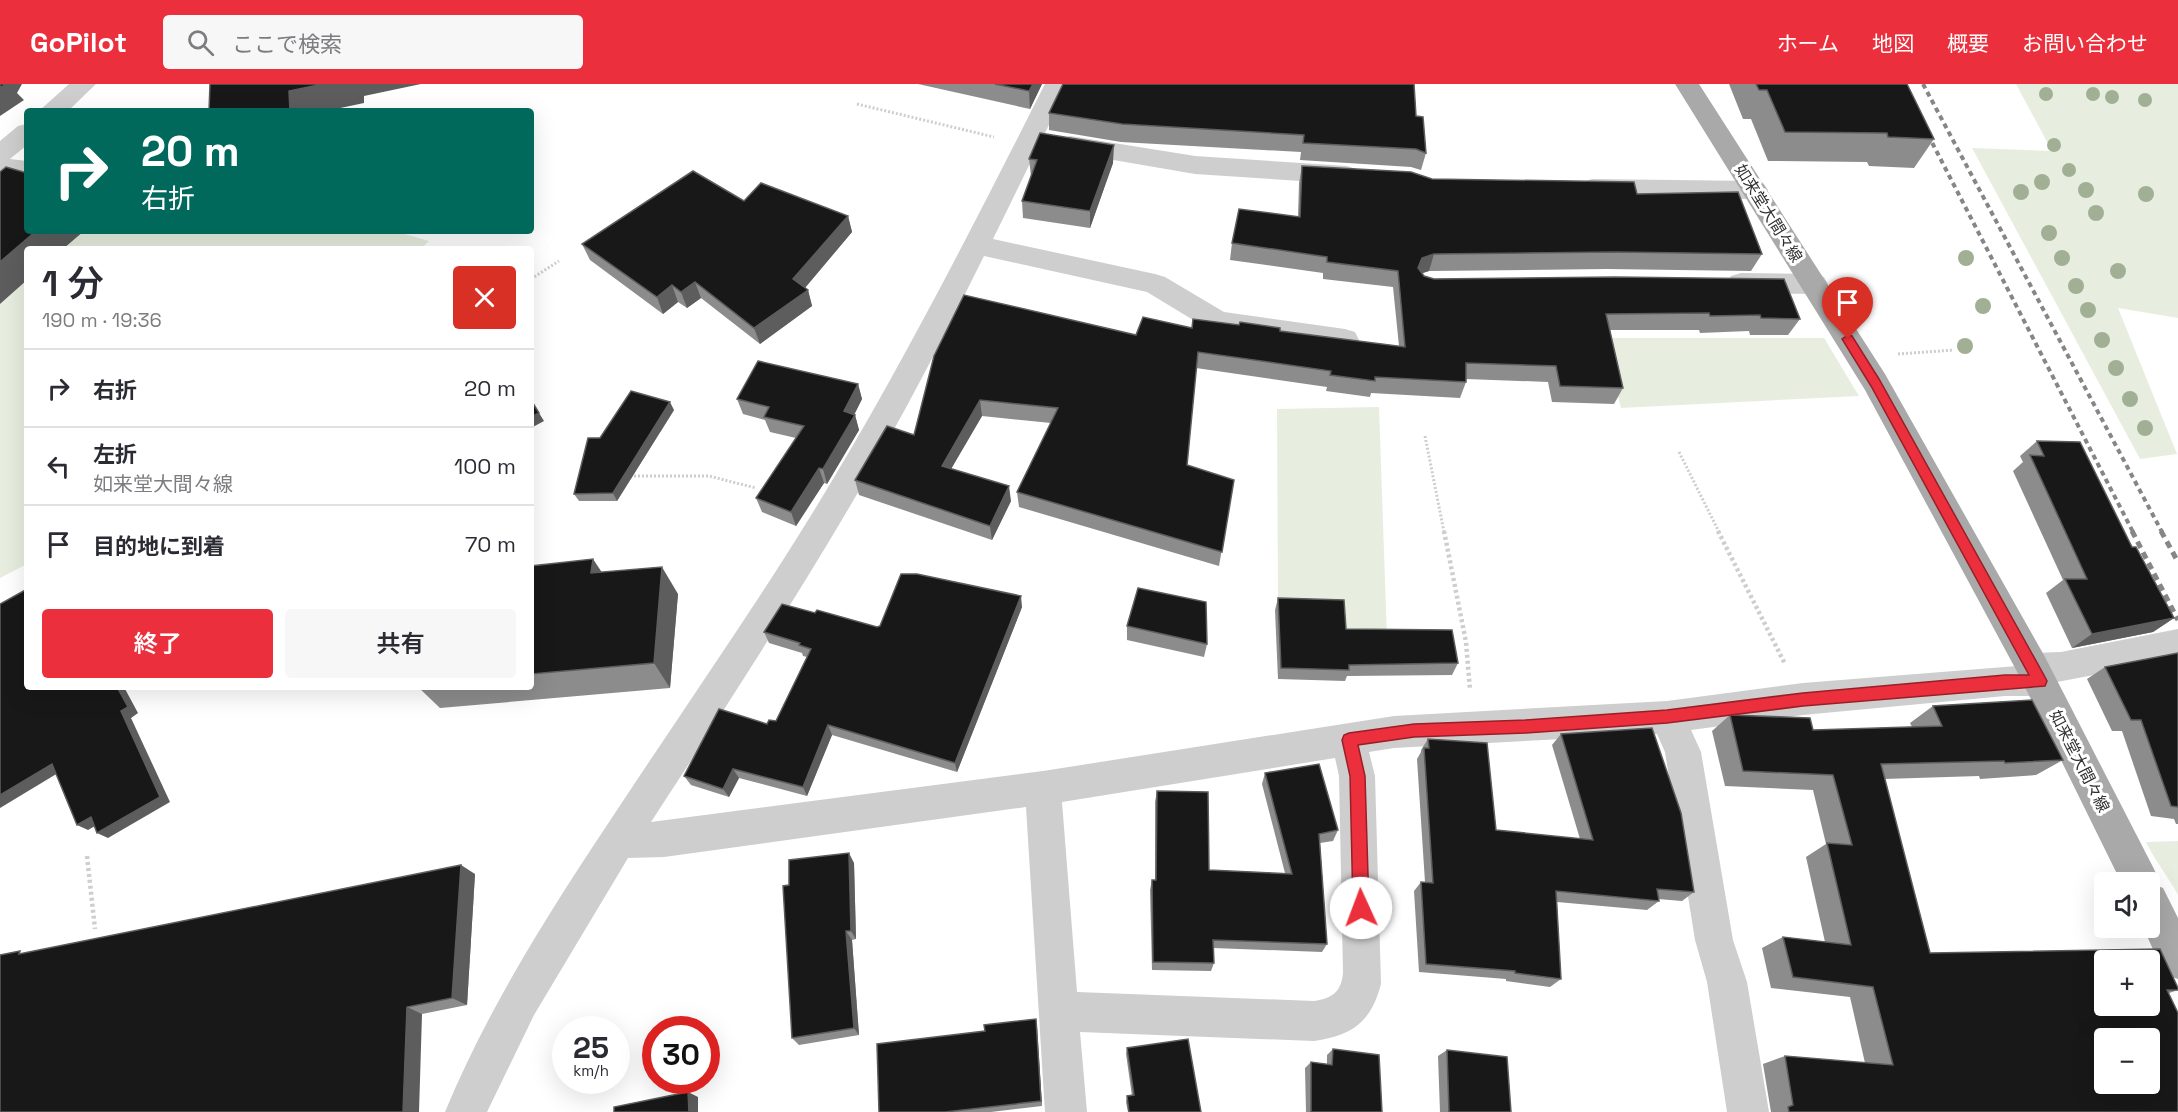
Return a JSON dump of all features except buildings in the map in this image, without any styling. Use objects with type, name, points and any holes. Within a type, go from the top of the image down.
[{"type":"main road","name":"如来堂大間々線","points":[[1687,84],[1859,357],[2037,675],[2135,872]]},
{"type":"main road","points":[[2160,922],[2178,960]]},
{"type":"street","points":[[56,108],[84,84]]},
{"type":"street","points":[[466,1112],[525,988],[552,941],[815,537],[910,375],[1057,84]]},
{"type":"street","points":[[0,154],[24,134]]},
{"type":"street","points":[[1028,142],[1195,165],[1367,176]]},
{"type":"street","points":[[0,167],[24,170]]},
{"type":"street","points":[[1569,188],[1755,190]]},
{"type":"street","points":[[977,245],[1155,284],[1218,322],[1353,341]]},
{"type":"street","points":[[1713,283],[1814,284]]},
{"type":"street","points":[[619,840],[664,839],[1043,788],[1394,732],[1667,717],[1803,699],[2005,681],[2037,675],[2061,667],[2178,644]]},
{"type":"street","points":[[1667,717],[1683,752],[1714,940],[1727,982],[1748,1112]]},
{"type":"street","points":[[1060,1011],[1314,1021],[1341,1015],[1351,1007],[1362,987],[1363,973],[1357,776],[1349,740]]},
{"type":"street","points":[[1043,788],[1066,1112]]},
{"type":"path","points":[[857,104],[1028,142]]},
{"type":"path","points":[[534,277],[559,261]]},
{"type":"path","points":[[1859,357],[1954,350]]},
{"type":"path","points":[[1425,436],[1466,642],[1475,728]]},
{"type":"path","points":[[1679,452],[1803,699]]},
{"type":"path","points":[[629,476],[709,476],[756,488]]},
{"type":"path","points":[[87,856],[95,929]]},
{"type":"green space","points":[[2016,84],[2178,84],[2178,318],[2118,308],[2177,454],[2140,459],[1972,148],[2052,151]]},
{"type":"green space","points":[[80,234],[404,234],[429,241],[423,246],[66,246]]},
{"type":"green space","points":[[24,283],[24,566],[0,578],[0,304]]},
{"type":"green space","points":[[1603,338],[1824,338],[1859,396],[1621,408]]},
{"type":"green space","points":[[1379,407],[1387,637],[1343,634],[1278,599],[1277,409]]},
{"type":"green space","points":[[2178,841],[2178,895],[2146,842]]},
{"type":"railway","points":[[1923,84],[2162,532]]},
{"type":"railway","points":[[1924,127],[2133,532]]},
{"type":"railway","points":[[2132,531],[2178,620]]},
{"type":"railway","points":[[2161,531],[2178,562]]},
{"type":"route","points":[[1361,908],[1357,776],[1349,740],[1414,730],[1667,717],[1803,699],[2005,681],[2040,681],[1938,494],[1848,339]]}]
